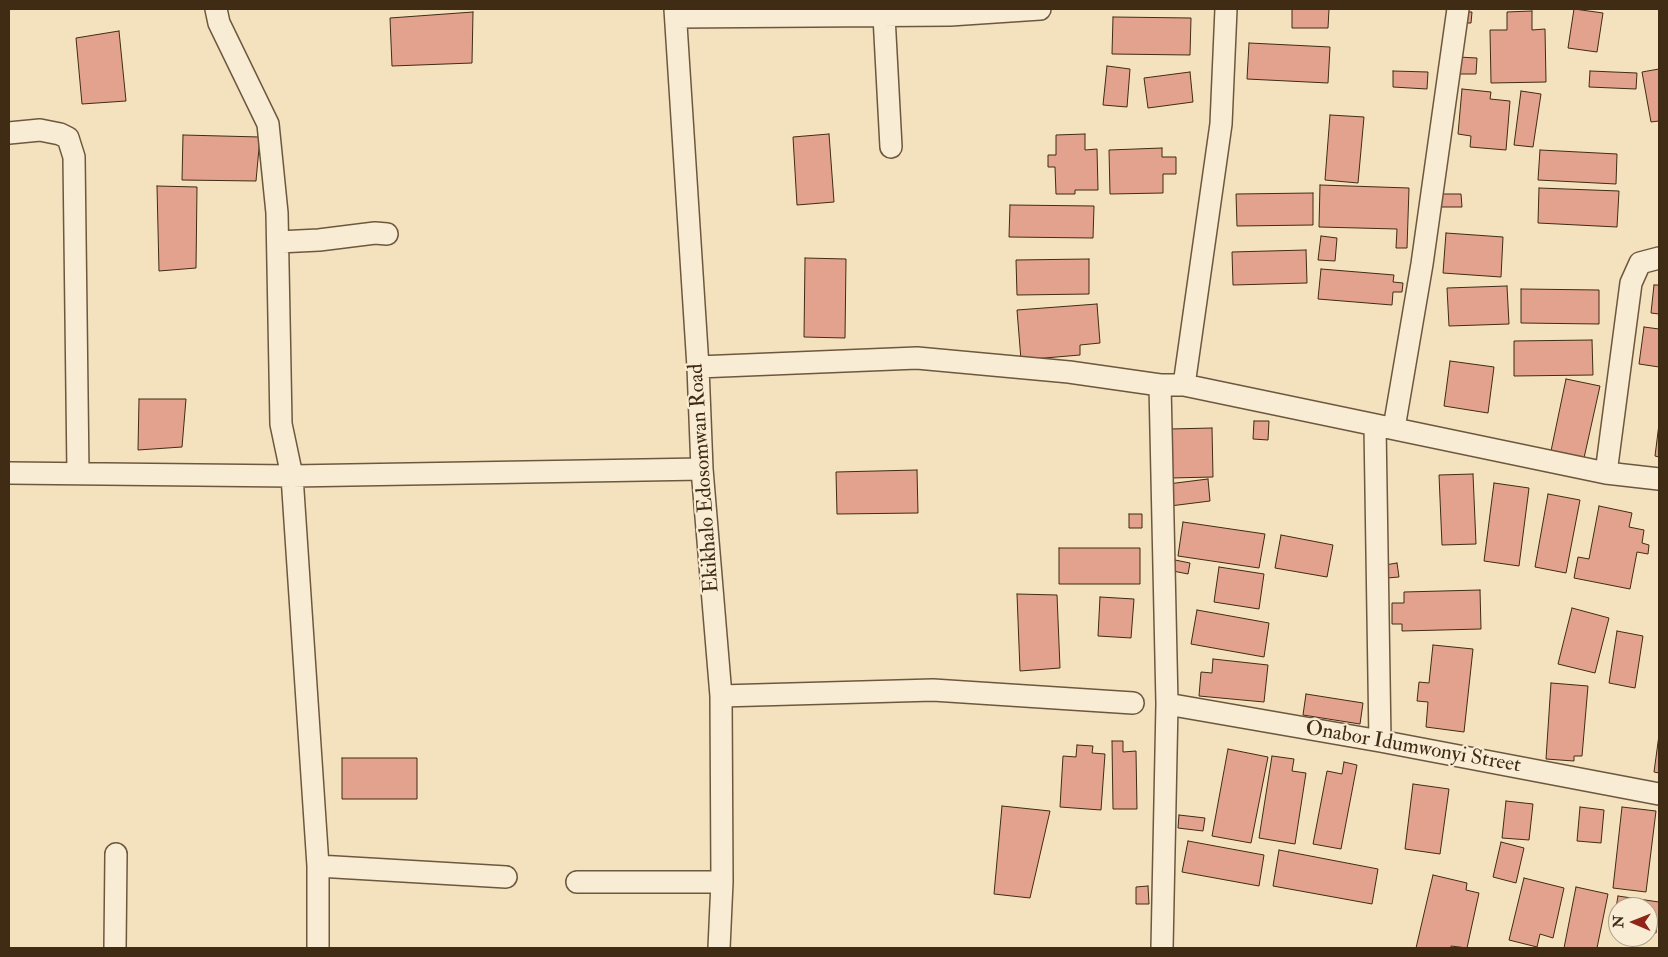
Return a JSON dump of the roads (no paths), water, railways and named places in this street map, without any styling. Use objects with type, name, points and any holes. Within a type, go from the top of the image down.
[{"type":"street","points":[[216,9],[219,23],[268,124],[277,213],[281,424],[292,476],[318,866],[318,948]]},
{"type":"street","points":[[676,13],[884,16],[950,15],[1040,9]]},
{"type":"street","points":[[1184,385],[1221,124],[1226,9]]},
{"type":"street","points":[[1380,741],[1385,427],[1422,264],[1458,9]]},
{"type":"street","name":"Ekikhalo Edosomwan Road","points":[[676,13],[698,367],[702,469],[721,696],[722,882],[719,948]]},
{"type":"street","points":[[884,16],[891,147]]},
{"type":"street","points":[[9,133],[40,130],[60,134],[68,138],[74,157],[78,474]]},
{"type":"street","points":[[278,242],[319,240],[375,233],[388,234]]},
{"type":"street","points":[[1606,474],[1631,284],[1640,264],[1659,258]]},
{"type":"street","points":[[698,367],[917,358],[1069,372],[1160,385],[1184,385],[1606,474],[1659,479]]},
{"type":"street","points":[[1160,385],[1167,704],[1162,948]]},
{"type":"street","points":[[9,473],[292,476],[702,469]]},
{"type":"street","points":[[721,696],[933,690],[1133,702]]},
{"type":"street","name":"Onabor Idumwonyi Street","points":[[1167,704],[1380,741],[1659,794]]},
{"type":"street","points":[[115,948],[116,854]]},
{"type":"street","points":[[318,866],[506,877]]},
{"type":"street","points":[[578,882],[722,882]]}]
